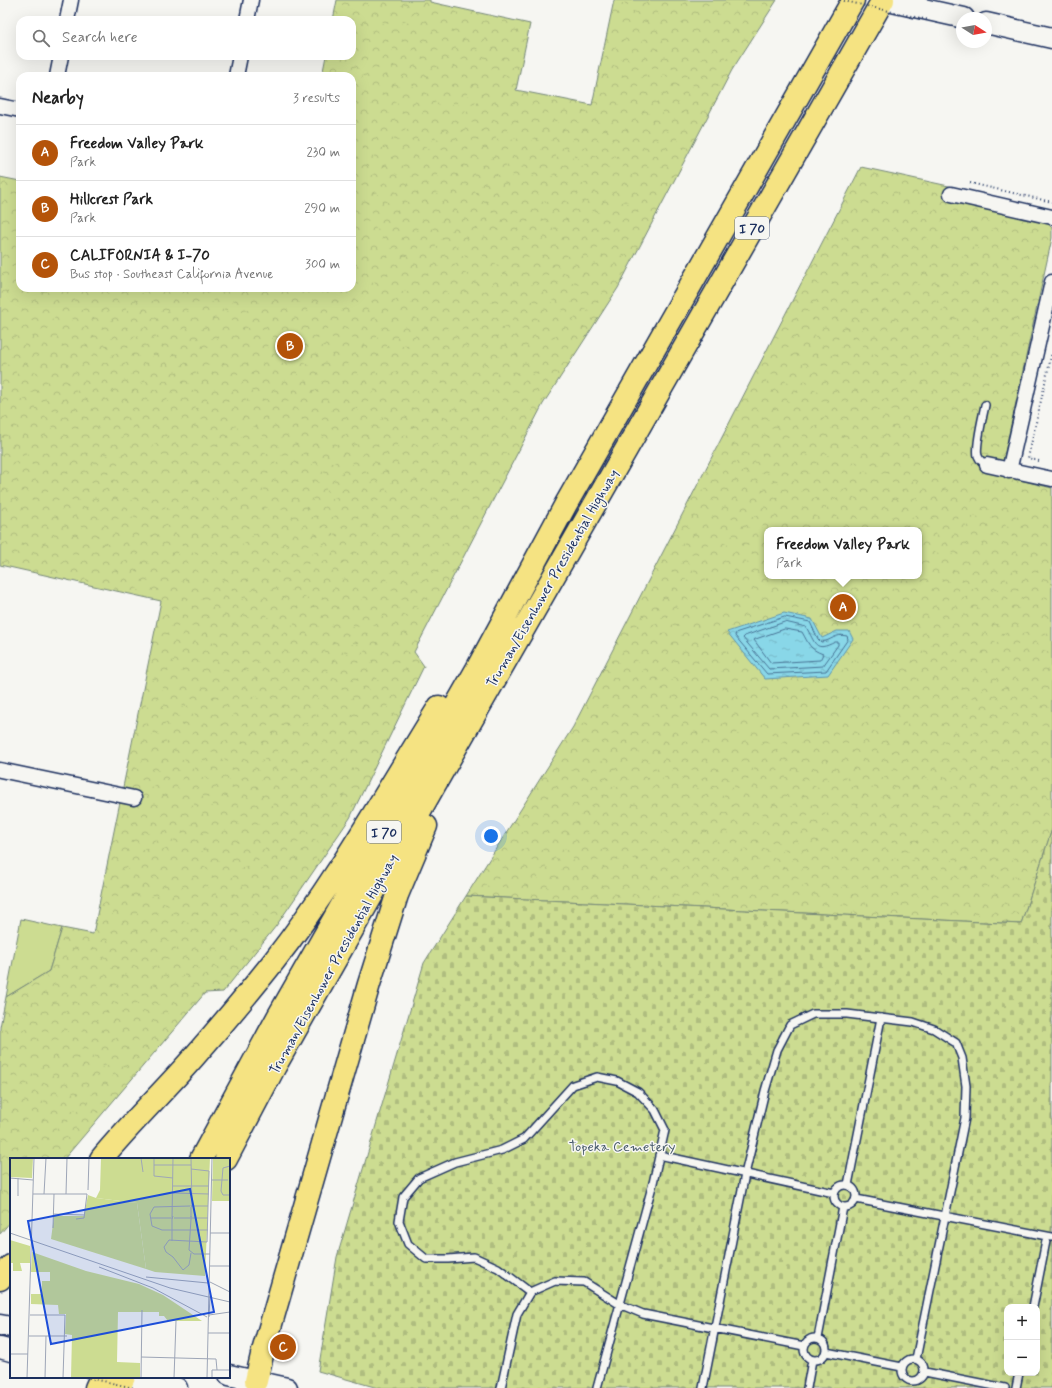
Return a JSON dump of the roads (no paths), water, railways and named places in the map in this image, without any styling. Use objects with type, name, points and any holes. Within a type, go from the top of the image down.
[{"type":"highway","name":"Truman/Eisenhower Presidential Highway","points":[[202,1158],[278,1017],[477,669],[566,504],[854,0]]},
{"type":"highway","name":"Truman/Eisenhower Presidential Highway","points":[[227,1158],[275,1066],[883,0]]},
{"type":"highway","points":[[102,1158],[120,1136],[192,1059],[274,961],[302,924],[335,874],[464,666],[513,583],[566,504]]},
{"type":"highway","points":[[256,1384],[262,1355],[369,984],[397,895],[429,819],[435,784]]},
{"type":"highway","points":[[0,1279],[10,1267]]},
{"type":"highway","points":[[96,1388],[101,1378]]},
{"type":"highway","points":[[119,1388],[124,1378]]},
{"type":"street","points":[[68,16],[71,0]]},
{"type":"street","points":[[248,16],[251,0]]},
{"type":"street","points":[[883,0],[930,15],[956,17]]},
{"type":"street","points":[[992,24],[1052,38]]},
{"type":"street","points":[[58,72],[59,60]]},
{"type":"street","points":[[237,72],[239,60]]},
{"type":"street","points":[[0,106],[16,109]]},
{"type":"street","points":[[951,194],[1052,217]]},
{"type":"street","points":[[1009,470],[1052,282]]},
{"type":"street","points":[[987,466],[1052,479]]},
{"type":"street","points":[[0,770],[134,798]]},
{"type":"street","points":[[0,1325],[10,1327]]},
{"type":"street","points":[[0,1348],[10,1351]]},
{"type":"street","points":[[230,1375],[256,1384],[287,1388]]},
{"type":"street","points":[[131,1378],[176,1388]]},
{"type":"lane","points":[[985,405],[977,448],[978,456],[987,466]]},
{"type":"lane","points":[[703,1388],[745,1174],[765,1091],[777,1050],[790,1025],[813,1014],[847,1014],[913,1022],[934,1030],[956,1043],[962,1058],[966,1086],[965,1118],[916,1359]]},
{"type":"lane","points":[[848,1185],[881,1018]]},
{"type":"lane","points":[[530,1292],[498,1268],[474,1257],[448,1260],[426,1259],[408,1244],[400,1221],[403,1197],[418,1178],[455,1162],[502,1150],[524,1139],[572,1085],[597,1077],[617,1081],[638,1092],[655,1110],[665,1130],[597,1388]]},
{"type":"lane","points":[[659,1155],[834,1193]]},
{"type":"lane","points":[[848,1185],[855,1190],[856,1199],[851,1206],[842,1207],[835,1202],[834,1193],[839,1186],[848,1185]]},
{"type":"lane","points":[[856,1199],[1050,1236],[1034,1304]]},
{"type":"lane","points":[[818,1338],[842,1207]]},
{"type":"lane","points":[[501,1388],[517,1314],[530,1292],[555,1281],[584,1282],[619,1304],[643,1314],[804,1346]]},
{"type":"lane","points":[[818,1338],[825,1344],[826,1352],[820,1360],[812,1360],[805,1355],[804,1346],[809,1339],[818,1338]]},
{"type":"lane","points":[[826,1352],[902,1367]]},
{"type":"lane","points":[[916,1359],[923,1365],[925,1372],[919,1380],[910,1385],[903,1376],[902,1367],[907,1360],[916,1359]]},
{"type":"lane","points":[[807,1388],[812,1360]]},
{"type":"lane","points":[[925,1372],[1005,1388]]},
{"type":"lane","points":[[1016,1388],[1018,1376]]},
{"type":"water","points":[[784,613],[812,619],[822,638],[837,631],[849,631],[853,639],[828,675],[765,679],[727,632]]},
{"type":"place","name":"Hillcrest Park","points":[[290,346]]},
{"type":"place","name":"Freedom Valley Park","points":[[843,607]]},
{"type":"place","name":"CALIFORNIA & I-70","points":[[283,1347]]},
{"type":"park label","name":"Topeka Cemetery","points":[[622,1146]]}]
